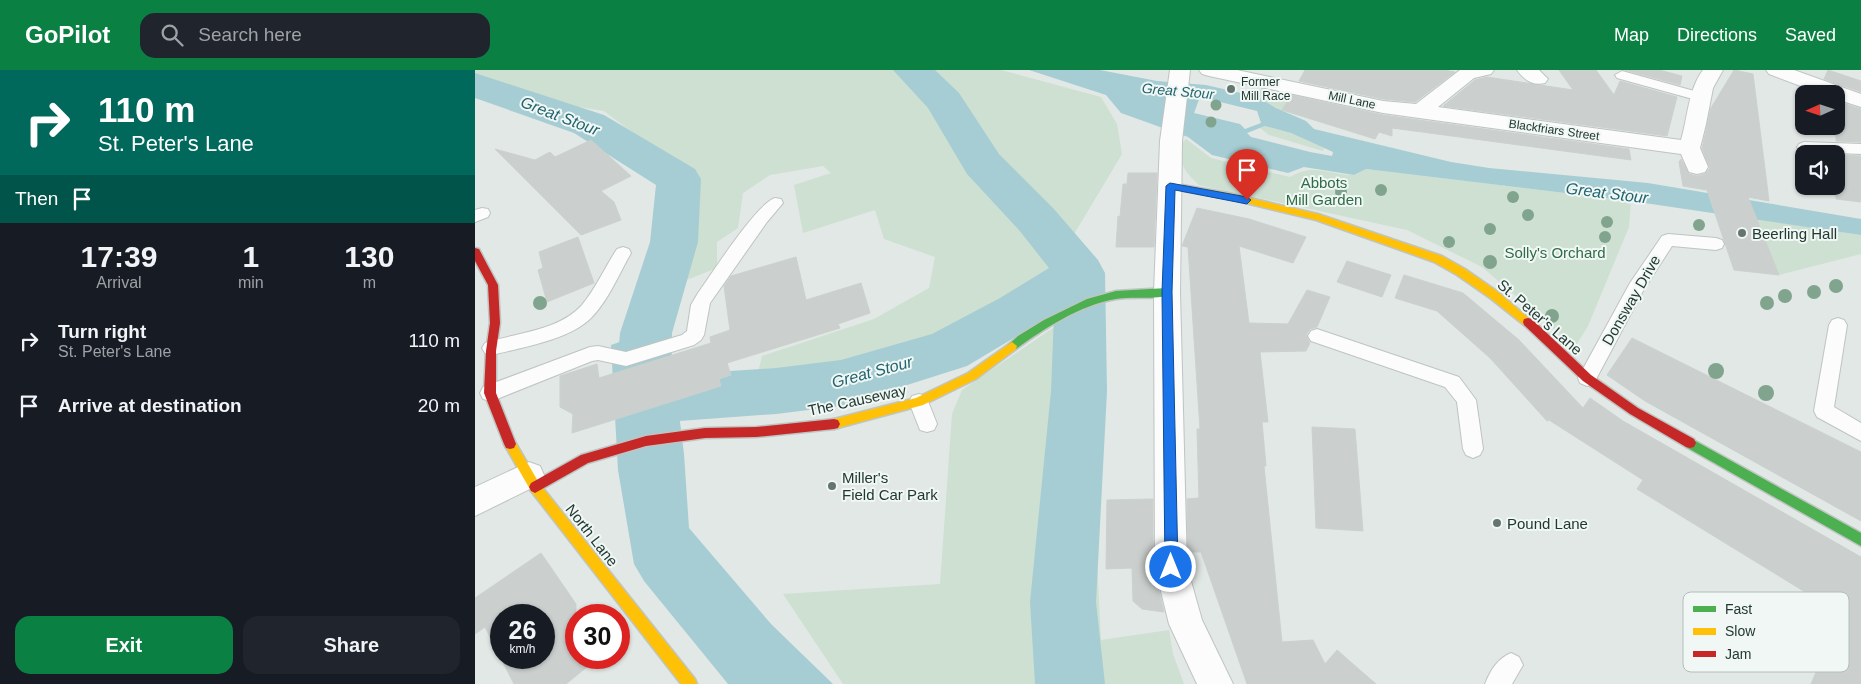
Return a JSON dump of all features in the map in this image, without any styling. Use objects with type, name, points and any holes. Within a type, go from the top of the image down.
[{"type":"street","name":"Mill Lane","points":[[1209,70],[1383,107],[1420,111]]},
{"type":"street","points":[[1420,111],[1467,74],[1484,70]]},
{"type":"street","points":[[1700,97],[1707,76],[1713,70]]},
{"type":"street","points":[[1776,70],[1861,101]]},
{"type":"street","points":[[1179,76],[1171,141],[1167,292],[1171,567],[1186,624],[1215,684]]},
{"type":"street","name":"Blackfriars Street","points":[[1420,111],[1641,141],[1693,157],[1700,97]]},
{"type":"street","name":"St. Peter's Lane","points":[[1170,186],[1229,196],[1318,217],[1438,259],[1461,272],[1494,295],[1540,332],[1587,378],[1634,411],[1861,540]]},
{"type":"street","points":[[475,252],[493,285],[495,323],[486,395]]},
{"type":"street","name":"The Causeway","points":[[532,481],[585,459],[646,441],[693,434],[756,432],[834,424],[919,402],[972,376],[1033,330],[1099,299],[1116,295],[1167,292]]},
{"type":"street","name":"North Lane","points":[[486,395],[511,446],[532,481],[690,684]]},
{"type":"street","points":[[475,502],[532,481]]},
{"type":"lane","points":[[1621,75],[1700,97]]},
{"type":"lane","points":[[1845,148],[1861,148]]},
{"type":"lane","points":[[486,395],[590,354],[599,353],[627,359],[688,340],[695,335],[703,298],[761,218],[775,203]]},
{"type":"lane","name":"Donsway Drive","points":[[1587,378],[1636,287],[1668,240],[1716,244]]},
{"type":"lane","points":[[491,348],[565,325],[581,317],[623,253]]},
{"type":"lane","points":[[1838,325],[1824,411],[1861,433]]},
{"type":"lane","points":[[1317,336],[1452,382],[1466,400],[1473,449]]},
{"type":"lane","points":[[919,402],[927,424]]},
{"type":"lane","points":[[1497,684],[1511,665]]},
{"type":"green space","points":[[475,70],[1001,70],[1101,97],[1117,124],[1122,154],[1046,281],[976,327],[919,353],[841,376],[755,385],[762,356],[874,319],[929,288],[935,257],[884,239],[875,210],[803,233],[794,185],[831,173],[823,166],[770,175],[743,193],[738,228],[717,242],[717,268],[671,286],[690,225],[688,174],[604,111],[518,97],[489,82],[475,85]]},
{"type":"green space","points":[[1262,86],[1290,96],[1282,111],[1258,97]]},
{"type":"green space","points":[[1265,126],[1291,133],[1324,148],[1323,151],[1269,135],[1260,128]]},
{"type":"green space","name":"Solly's Orchard","points":[[1186,139],[1211,158],[1290,177],[1313,170],[1352,175],[1366,169],[1631,201],[1629,227],[1588,326],[1575,347],[1482,267],[1407,230],[1199,185],[1190,176],[1182,163],[1179,146]]},
{"type":"green space","points":[[1756,219],[1861,235],[1861,254],[1779,275]]},
{"type":"green space","points":[[1088,304],[1093,480],[1101,640],[1169,630],[1173,654],[1184,684],[843,684],[783,594],[940,584],[952,414],[962,390]]},
{"type":"water","points":[[1029,70],[1100,70],[1157,81],[1206,85],[1258,97],[1276,108],[1306,121],[1314,129],[1451,162],[1489,168],[1648,183],[1861,219],[1861,235],[1631,201],[1366,169],[1354,175],[1304,167],[1288,173],[1212,155],[1188,137],[1121,113],[1106,95]],"holes":[[[1200,97],[1257,111],[1261,123],[1245,129],[1240,124],[1194,113]],[[1265,126],[1291,133],[1333,152],[1332,156],[1251,137],[1247,133]]]},
{"type":"water","points":[[668,325],[684,454],[689,528],[771,624],[833,684],[728,684],[644,581],[634,564],[618,470],[611,345]]},
{"type":"building","points":[[1305,70],[1444,70],[1455,72],[1415,102],[1383,99],[1299,81]]},
{"type":"building","points":[[1559,70],[1596,70],[1614,95],[1620,81],[1677,97],[1667,136],[1443,106],[1475,80],[1487,77],[1573,90]]},
{"type":"building","points":[[1625,70],[1659,70],[1682,76],[1680,85]]},
{"type":"building","points":[[1734,70],[1753,74],[1769,201],[1748,197],[1779,275],[1734,270],[1707,190],[1683,186],[1679,162],[1681,159],[1689,174],[1697,176],[1705,174],[1710,168],[1702,148],[1711,108]]},
{"type":"building","points":[[1828,70],[1861,81],[1861,92],[1845,85],[1824,79]]},
{"type":"building","points":[[1291,95],[1383,115],[1629,149],[1631,160],[1392,128],[1392,136],[1379,132],[1375,139],[1282,110]]},
{"type":"building","points":[[1845,104],[1861,109],[1861,142],[1836,141],[1836,135],[1845,135]]},
{"type":"building","points":[[591,140],[631,176],[601,191],[614,202],[621,220],[581,235],[495,149],[535,160],[550,152],[555,157]]},
{"type":"building","points":[[1845,155],[1861,156],[1861,202],[1836,199],[1836,195],[1845,195]]},
{"type":"building","points":[[1128,173],[1157,173],[1154,247],[1116,247],[1123,184],[1127,184]]},
{"type":"building","points":[[1197,208],[1249,219],[1306,237],[1293,263],[1239,246],[1249,323],[1288,324],[1307,290],[1330,297],[1317,327],[1310,329],[1306,335],[1310,343],[1306,351],[1260,352],[1268,422],[1262,422],[1266,466],[1264,466],[1282,642],[1313,640],[1325,664],[1337,650],[1376,684],[1247,684],[1201,552],[1188,552],[1187,499],[1199,498],[1197,429],[1200,429],[1188,247],[1182,246]]},
{"type":"building","points":[[578,237],[594,283],[547,302],[538,270],[543,268],[539,252]]},
{"type":"building","points":[[796,257],[806,300],[861,283],[870,313],[838,324],[840,328],[727,363],[731,375],[719,379],[721,386],[572,433],[573,414],[560,407],[560,376],[597,364],[599,378],[711,343],[710,337],[730,330],[724,286],[731,276]]},
{"type":"building","points":[[1347,261],[1391,275],[1382,297],[1337,282]]},
{"type":"building","points":[[1404,275],[1463,293],[1519,340],[1583,408],[1590,398],[1623,421],[1861,557],[1861,684],[1811,684],[1816,672],[1849,672],[1849,592],[1805,592],[1637,489],[1643,480],[1549,420],[1547,421],[1490,358],[1437,311],[1395,298]]},
{"type":"building","points":[[1632,338],[1861,452],[1861,521],[1645,401],[1607,375]]},
{"type":"building","points":[[1312,427],[1355,429],[1363,531],[1316,528]]},
{"type":"building","points":[[1153,499],[1153,567],[1164,612],[1142,609],[1133,601],[1132,568],[1106,569],[1107,500]]},
{"type":"building","points":[[541,553],[576,604],[565,604],[565,669],[584,669],[566,684],[514,684],[506,669],[555,669],[555,604],[490,604],[490,637],[485,627],[475,634],[475,598]]},
{"type":"waterway","name":"Great Stour","points":[[913,70],[945,102],[983,164],[1036,219],[1080,273]]},
{"type":"waterway","name":"Great Stour","points":[[475,85],[589,124],[679,179],[674,242],[646,333],[642,400]]},
{"type":"waterway","name":"Great Stour","points":[[642,400],[776,391],[841,383],[948,351],[1018,312],[1080,273]]},
{"type":"waterway","name":"Great Stour","points":[[1070,684],[1063,602],[1079,391],[1080,273]]},
{"type":"waterway","name":"Great Stour","points":[[642,400],[644,409]]},
{"type":"traffic: fast","points":[[1012,346],[1048,323],[1091,302],[1116,295],[1167,292]]},
{"type":"traffic: fast","points":[[1690,443],[1861,540]]},
{"type":"traffic: slow","points":[[1170,186],[1229,196],[1318,217],[1438,259],[1461,272],[1494,295],[1528,322]]},
{"type":"traffic: slow","points":[[834,424],[919,402],[972,376],[1012,346]]},
{"type":"traffic: slow","points":[[510,444],[535,487],[690,684]]},
{"type":"traffic: jam","points":[[475,252],[493,285],[495,323],[491,351],[490,393],[510,444]]},
{"type":"traffic: jam","points":[[1528,322],[1587,378],[1634,411],[1690,443]]},
{"type":"traffic: jam","points":[[535,487],[585,459],[646,441],[705,433],[756,432],[834,424]]},
{"type":"place","name":"Former Mill Race","points":[[1231,89]]},
{"type":"place","name":"Beerling Hall","points":[[1742,233]]},
{"type":"place","name":"Miller's Field Car Park","points":[[832,486]]},
{"type":"place","name":"Pound Lane","points":[[1497,523]]},
{"type":"route","points":[[1171,567],[1167,292],[1171,207],[1170,186],[1247,200]]},
{"type":"park label","name":"Abbots Mill Garden","points":[[1324,190]]}]
